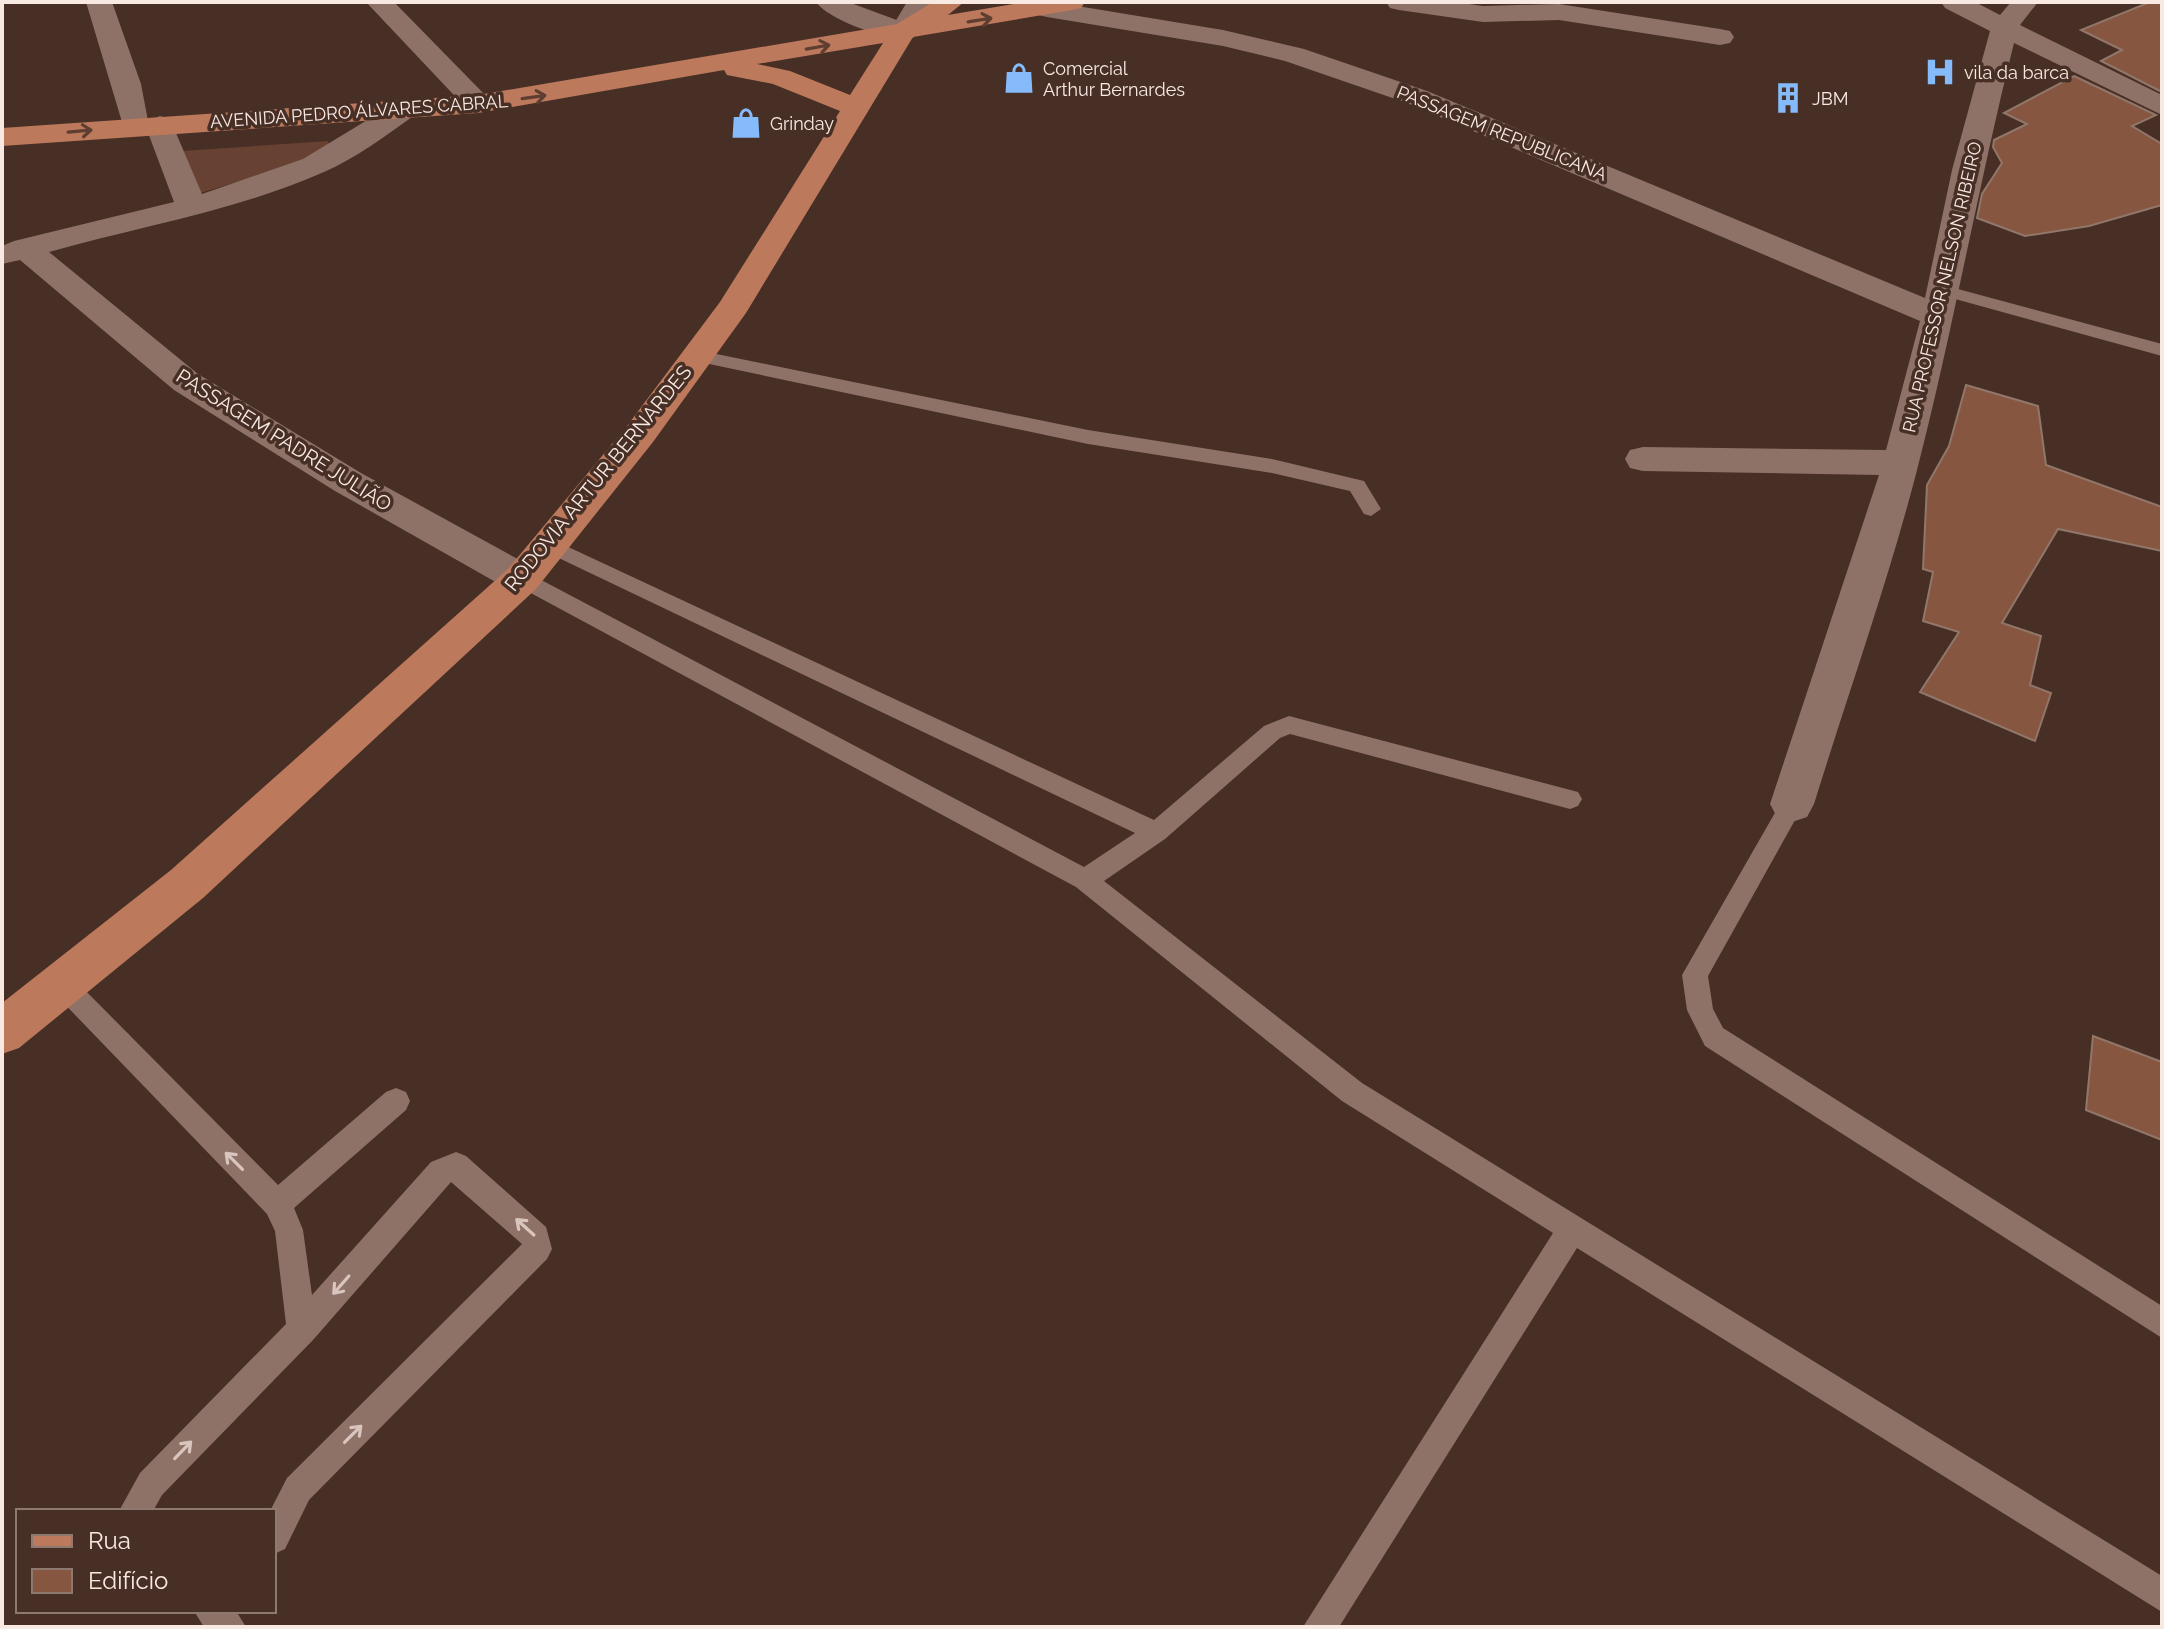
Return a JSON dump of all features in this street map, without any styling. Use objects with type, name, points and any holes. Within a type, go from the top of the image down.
[{"type":"main road","name":"AVENIDA PEDRO ÁLVARES CABRAL","points":[[2,137],[478,104],[711,67],[912,17],[951,2]]},
{"type":"main road","name":"AVENIDA PEDRO ÁLVARES CABRAL","points":[[912,17],[1059,6]]},
{"type":"main road","name":"RODOVIA ARTUR BERNARDES","points":[[2,1032],[187,884],[522,579],[734,306],[912,17]]},
{"type":"main road","points":[[711,67],[780,77],[858,108]]},
{"type":"street","points":[[99,2],[127,84],[191,206]]},
{"type":"street","points":[[379,2],[478,104]]},
{"type":"street","points":[[829,2],[849,14],[912,17]]},
{"type":"street","points":[[1399,2],[1483,14],[1559,12],[1720,37]]},
{"type":"street","points":[[1954,2],[2015,14],[2162,106]]},
{"type":"street","name":"PASSAGEM REPUBLICANA","points":[[1059,6],[1223,38],[1343,70],[1940,303]]},
{"type":"street","name":"RUA PROFESSOR NELSON RIBEIRO","points":[[1792,804],[1900,463],[1940,303],[1954,224],[2015,14]]},
{"type":"street","points":[[13,252],[191,206],[315,165],[402,111]]},
{"type":"street","name":"PASSAGEM PADRE JULIÃO","points":[[13,252],[186,382],[348,482],[522,579]]},
{"type":"street","points":[[1643,459],[1900,463]]},
{"type":"lane","points":[[1940,303],[2162,350]]},
{"type":"lane","points":[[697,356],[1043,425],[1088,437],[1272,466],[1357,486],[1371,509]]},
{"type":"lane","points":[[549,545],[1156,832]]},
{"type":"lane","points":[[522,579],[1085,880],[1352,1092],[2162,1595]]},
{"type":"lane","points":[[1085,880],[1156,832],[1272,732],[1289,725],[1570,799]]},
{"type":"lane","points":[[1792,804],[1695,975],[1700,1010],[1714,1037],[2162,1323]]},
{"type":"lane","points":[[62,984],[277,1204],[289,1230],[302,1329]]},
{"type":"lane","points":[[277,1204],[396,1101]]},
{"type":"lane","points":[[136,1509],[151,1484],[302,1329],[450,1166],[461,1168],[536,1237],[537,1249],[298,1489],[276,1534]]},
{"type":"lane","points":[[1320,1627],[1572,1229]]},
{"type":"lane","points":[[213,1613],[230,1627]]},
{"type":"shaded area","points":[[328,141],[331,150],[322,157],[200,193],[182,151]]},
{"type":"building","points":[[2150,2],[2162,2],[2162,92],[2101,61],[2122,50],[2081,30]]},
{"type":"building","points":[[2074,76],[2156,115],[2132,126],[2162,144],[2162,205],[2089,226],[2025,236],[1977,218],[1982,194],[2002,163],[1993,147],[1994,140],[2027,124],[2004,113]]},
{"type":"building","points":[[1966,385],[2038,406],[2046,465],[2162,507],[2162,551],[2058,529],[2002,623],[2041,636],[2030,685],[2051,693],[2035,741],[1920,692],[1959,632],[1923,621],[1933,572],[1923,569],[1927,485],[1949,446]]},
{"type":"building","points":[[2093,1036],[2162,1062],[2162,1140],[2086,1110]]},
{"type":"place","name":"vila da barca","points":[[1940,72]]},
{"type":"place","name":"Comercial Arthur Bernardes","points":[[1019,78]]},
{"type":"place","name":"JBM","points":[[1788,98]]},
{"type":"place","name":"Grinday","points":[[746,123]]}]
